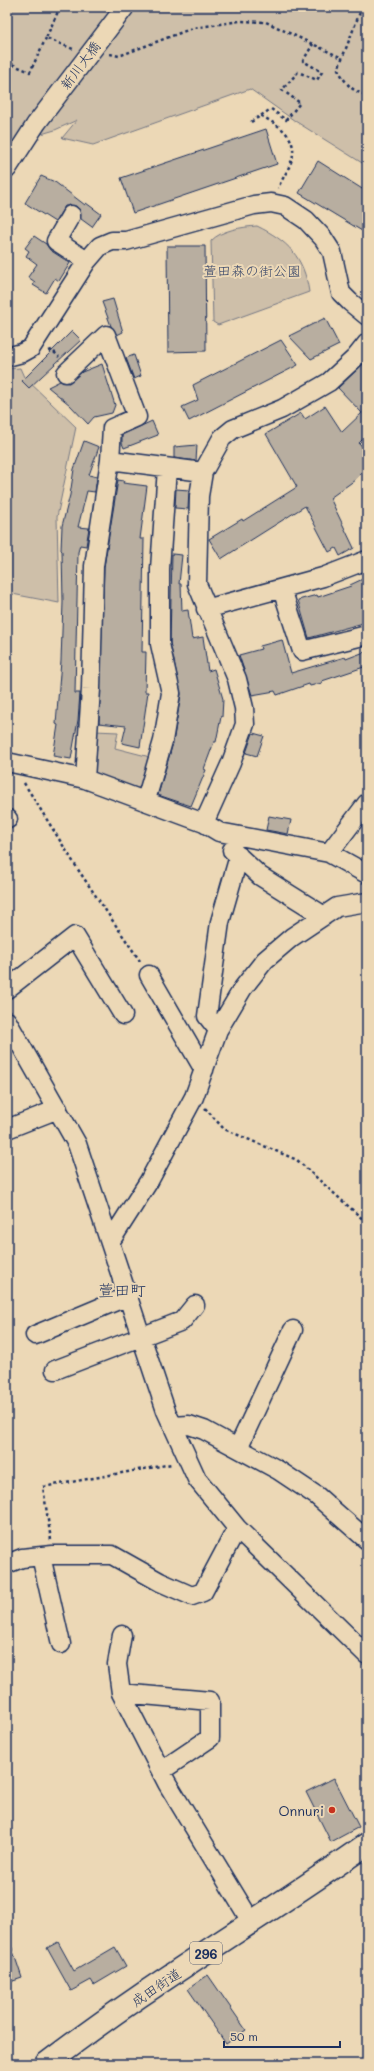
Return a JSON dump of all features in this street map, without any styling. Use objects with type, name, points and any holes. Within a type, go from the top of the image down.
[{"type":"highway","name":"成田街道","points":[[46,2064],[87,2032],[252,1923],[367,1844]]},
{"type":"street","name":"新川大橋","points":[[7,169],[36,124],[125,7]]},
{"type":"street","points":[[7,357],[22,353],[31,348],[87,261],[100,246],[112,241],[126,241],[228,210],[271,202],[285,206],[306,220],[323,238],[332,252],[341,293],[367,316]]},
{"type":"street","points":[[71,215],[56,241],[87,261]]},
{"type":"street","points":[[66,373],[106,335],[137,417],[112,428],[110,460],[94,566],[91,689],[85,779]]},
{"type":"street","points":[[212,827],[228,769],[244,724],[244,708],[237,679],[206,609],[197,584],[199,496],[203,472],[222,438],[233,428],[282,409],[329,382],[355,358],[367,343]]},
{"type":"street","points":[[110,460],[203,472]]},
{"type":"street","points":[[146,800],[163,741],[171,693],[160,644],[160,569],[167,468]]},
{"type":"street","points":[[206,609],[282,589],[347,569],[367,560]]},
{"type":"street","points":[[282,589],[302,651],[367,635]]},
{"type":"street","points":[[9,762],[85,779],[146,800],[212,827],[329,854],[367,874]]},
{"type":"street","points":[[329,854],[367,803]]},
{"type":"street","points":[[212,827],[260,876],[324,916]]},
{"type":"street","points":[[218,1030],[207,1016],[220,922],[239,856]]},
{"type":"street","points":[[110,1242],[149,1181],[194,1096],[218,1030],[243,988],[264,960],[292,937],[337,907],[367,902]]},
{"type":"street","points":[[7,989],[75,936],[123,1015]]},
{"type":"street","points":[[149,975],[204,1070]]},
{"type":"street","points":[[7,1020],[77,1144],[173,1426],[197,1479],[237,1528],[367,1655]]},
{"type":"street","points":[[7,1129],[58,1109]]},
{"type":"street","points":[[35,1335],[128,1296]]},
{"type":"street","points":[[55,1370],[141,1335],[182,1321],[194,1305]]},
{"type":"street","points":[[238,1448],[293,1330]]},
{"type":"street","points":[[173,1426],[189,1425],[204,1430],[278,1470],[317,1496],[367,1540]]},
{"type":"street","points":[[7,1564],[22,1558],[46,1555],[112,1555],[160,1582],[192,1596],[203,1592],[237,1528]]},
{"type":"street","points":[[46,1555],[60,1644]]},
{"type":"street","points":[[122,1635],[117,1664],[121,1693],[161,1771],[252,1923]]},
{"type":"street","points":[[121,1693],[210,1701],[210,1738],[161,1771]]},
{"type":"path","points":[[7,62],[30,72],[60,7]]},
{"type":"path","points":[[362,7],[338,70],[347,86],[355,92],[367,95]]},
{"type":"path","points":[[104,54],[119,56],[193,28],[240,21],[266,22],[342,58]]},
{"type":"path","points":[[46,38],[68,48],[75,49]]},
{"type":"path","points":[[251,122],[271,109],[286,120],[300,103],[282,90],[298,72],[317,80],[322,72],[303,61],[313,44]]},
{"type":"path","points":[[260,116],[286,131],[293,147],[291,162],[271,202]]},
{"type":"path","points":[[9,762],[79,871],[149,975]]},
{"type":"path","points":[[194,1096],[224,1129],[297,1160],[367,1223]]},
{"type":"path","points":[[46,1555],[51,1533],[43,1487],[188,1460]]},
{"type":"green space","points":[[7,7],[367,7],[367,166],[295,121],[250,89],[93,145],[62,138],[77,120],[55,130],[7,144]]},
{"type":"green space","name":"萱田森の街公園","points":[[257,226],[278,238],[293,252],[303,269],[309,292],[218,325],[213,322],[211,241],[220,234],[238,228]]},
{"type":"green space","points":[[20,368],[24,377],[76,427],[57,517],[59,603],[7,593],[7,369]]},
{"type":"green space","points":[[95,731],[118,732],[115,748],[150,757],[140,789],[91,772]]},
{"type":"building","points":[[266,129],[277,164],[133,213],[121,178]]},
{"type":"building","points":[[318,161],[367,192],[367,234],[299,193]]},
{"type":"building","points":[[41,176],[55,182],[85,205],[86,203],[101,214],[92,227],[81,219],[80,210],[76,206],[65,206],[55,222],[25,203]]},
{"type":"building","points":[[34,236],[46,244],[50,250],[70,263],[59,281],[55,278],[46,293],[33,285],[35,282],[28,277],[37,264],[26,256],[29,251],[25,248]]},
{"type":"building","points":[[167,246],[205,246],[206,351],[168,352]]},
{"type":"building","points":[[113,299],[123,332],[117,335],[111,326],[102,302]]},
{"type":"building","points":[[325,318],[339,345],[311,359],[289,336]]},
{"type":"building","points":[[72,331],[81,340],[29,388],[22,381]]},
{"type":"building","points":[[281,340],[298,365],[189,421],[182,407],[198,400],[193,385]]},
{"type":"building","points":[[134,355],[141,376],[134,379],[126,358]]},
{"type":"building","points":[[367,360],[367,435],[359,443],[367,452],[367,468],[355,480],[330,498],[354,548],[340,556],[336,548],[329,552],[305,506],[221,559],[209,539],[242,519],[243,521],[297,487],[266,434],[301,413],[305,419],[325,406],[342,432],[362,413],[338,388]]},
{"type":"building","points":[[102,364],[115,405],[112,413],[94,417],[88,424],[70,405],[48,387],[60,381],[69,383],[82,372]]},
{"type":"building","points":[[152,421],[158,435],[124,448],[122,443],[122,435]]},
{"type":"building","points":[[84,441],[99,447],[89,475],[97,477],[95,492],[87,491],[78,527],[89,528],[86,546],[80,545],[78,552],[75,693],[80,693],[78,720],[71,759],[53,756],[58,725],[56,724],[61,661],[63,602],[61,550],[62,526],[70,495],[74,469]]},
{"type":"building","points":[[197,445],[196,461],[174,458],[174,447]]},
{"type":"building","points":[[118,480],[124,481],[123,483],[147,486],[140,539],[144,539],[142,652],[146,652],[145,692],[148,692],[140,747],[122,743],[126,726],[99,723],[104,567]]},
{"type":"building","points":[[176,489],[189,490],[188,509],[175,508]]},
{"type":"building","points":[[172,554],[182,555],[179,584],[181,584],[182,611],[188,610],[192,639],[203,637],[208,671],[214,669],[223,699],[222,717],[216,742],[214,742],[204,769],[206,770],[191,806],[158,795],[173,743],[181,694],[170,643]]},
{"type":"building","points":[[367,577],[367,622],[309,638],[298,600],[317,595],[318,597],[351,586],[350,585]]},
{"type":"building","points":[[282,640],[291,673],[345,657],[346,659],[367,651],[367,666],[322,681],[322,683],[310,686],[309,684],[277,695],[275,691],[252,695],[239,655],[261,649],[260,646]]},
{"type":"building","points":[[253,733],[264,736],[257,756],[246,753]]},
{"type":"building","points":[[269,816],[291,820],[288,834],[266,830]]},
{"type":"building","name":"Onnuri","points":[[334,1778],[359,1827],[331,1842],[306,1792]]},
{"type":"building","points":[[9,1939],[22,1978],[7,1983],[7,1940]]},
{"type":"building","points":[[58,1942],[74,1971],[115,1947],[126,1966],[94,1985],[91,1980],[71,1991],[47,1948]]},
{"type":"building","points":[[208,1975],[246,2030],[226,2044],[188,1989]]},
{"type":"place","name":"Onnuri","points":[[332,1810]]},
{"type":"district","name":"萱田町","points":[[122,1289]]}]
